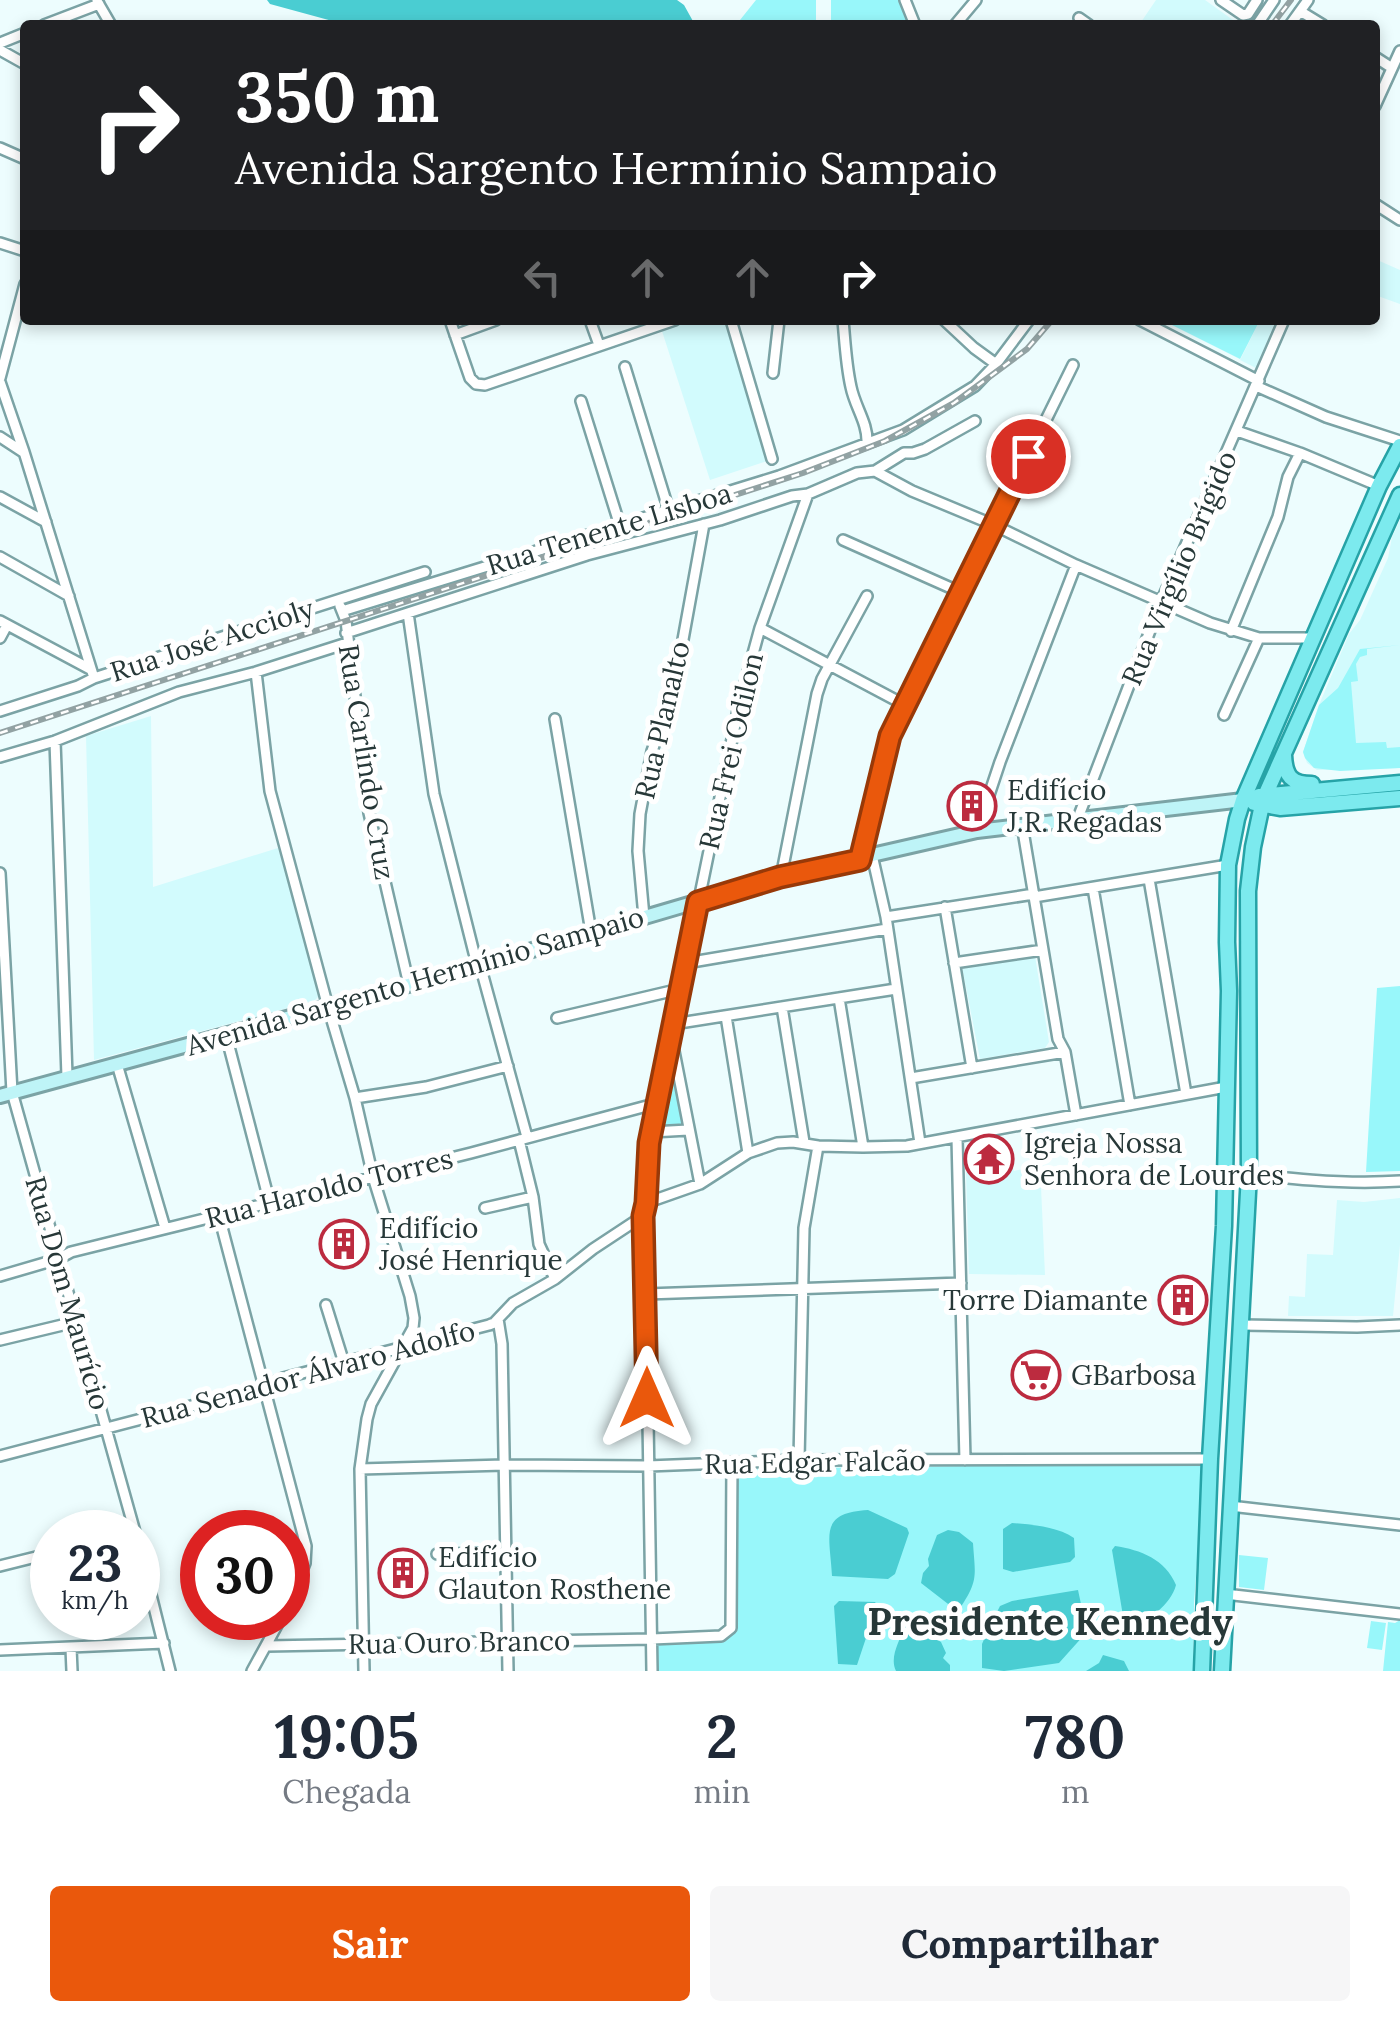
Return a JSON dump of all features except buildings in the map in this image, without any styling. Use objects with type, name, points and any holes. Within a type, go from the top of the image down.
[{"type":"main road","points":[[1202,1671],[1210,1459],[1222,1291],[1228,865],[1243,800],[1400,444]]},
{"type":"main road","points":[[1222,1671],[1249,1174],[1248,891],[1253,847],[1264,800],[1400,495]]},
{"type":"main road","points":[[1354,544],[1356,550],[1373,552]]},
{"type":"main road","points":[[1284,754],[1285,768],[1294,782],[1358,787]]},
{"type":"main road","name":"Avenida Sargento Hermínio Sampaio","points":[[6,1094],[478,966],[780,877],[978,831],[1400,783]]},
{"type":"main road","name":"Avenida Sargento Hermínio Sampaio","points":[[1264,800],[1280,808],[1400,798]]},
{"type":"main road","points":[[1210,1459],[1221,1464],[1226,1476],[1222,1558],[1226,1589]]},
{"type":"street","points":[[959,20],[976,0]]},
{"type":"street","points":[[1221,0],[1243,15],[1257,0]]},
{"type":"street","points":[[1294,20],[1308,0]]},
{"type":"street","points":[[56,20],[98,2]]},
{"type":"street","points":[[1300,11],[1315,20]]},
{"type":"street","points":[[1380,95],[1400,51]]},
{"type":"street","points":[[1380,62],[1400,84]]},
{"type":"street","points":[[20,303],[0,380],[92,674]]},
{"type":"street","points":[[452,325],[470,378],[485,386],[659,325]]},
{"type":"street","points":[[455,335],[482,325]]},
{"type":"street","points":[[592,325],[600,345]]},
{"type":"street","points":[[732,325],[772,459]]},
{"type":"street","points":[[773,373],[779,325]]},
{"type":"street","points":[[844,325],[850,382],[873,440]]},
{"type":"street","points":[[949,325],[996,364],[1025,325]]},
{"type":"street","points":[[1149,325],[1326,417],[1400,444]]},
{"type":"street","name":"Rua Virgílio Brígido","points":[[1078,818],[1162,602],[1282,325]]},
{"type":"street","name":"Rua Tenente Lisboa","points":[[342,611],[779,476],[903,430],[963,396],[996,364]]},
{"type":"street","points":[[920,1143],[886,918],[866,857],[890,736],[1073,365]]},
{"type":"street","points":[[625,367],[669,510]]},
{"type":"street","points":[[581,401],[620,526]]},
{"type":"street","name":"Rua José Accioly","points":[[0,757],[55,741],[179,692],[256,672],[534,571],[808,494],[857,473],[875,471],[904,453],[925,449],[975,421]]},
{"type":"street","points":[[1236,430],[1379,486]]},
{"type":"street","points":[[0,437],[24,452]]},
{"type":"street","points":[[1231,630],[1300,453]]},
{"type":"street","points":[[875,471],[1076,565],[1231,630],[1259,638],[1312,638]]},
{"type":"street","name":"Rua Frei Odilon","points":[[652,1671],[643,1216],[652,1132],[739,705],[760,628],[808,494]]},
{"type":"street","points":[[0,496],[46,522]]},
{"type":"street","name":"Rua Planalto","points":[[644,917],[638,851],[640,814],[652,751],[674,689],[704,524]]},
{"type":"street","points":[[843,540],[960,592]]},
{"type":"street","points":[[0,557],[69,596]]},
{"type":"street","points":[[978,831],[1006,744],[1076,565]]},
{"type":"street","name":"Rua José Accioly","points":[[2,711],[78,686],[92,674],[426,572]]},
{"type":"street","points":[[780,877],[817,694],[867,596]]},
{"type":"street","name":"Rua Carlindo Cruz","points":[[338,598],[346,621],[369,812],[408,985]]},
{"type":"street","points":[[408,614],[434,794],[508,1066],[539,1244],[555,1279]]},
{"type":"street","points":[[0,638],[4,623],[92,674]]},
{"type":"street","points":[[760,628],[905,705]]},
{"type":"street","points":[[1224,715],[1259,638]]},
{"type":"street","points":[[256,672],[270,791],[414,1318],[413,1328],[366,1419],[360,1469],[364,1671]]},
{"type":"street","points":[[0,698],[2,711]]},
{"type":"street","points":[[555,719],[591,932]]},
{"type":"street","points":[[55,741],[67,1076]]},
{"type":"street","points":[[1022,825],[1058,1039],[1065,1052],[1076,1115]]},
{"type":"street","points":[[886,918],[1228,865]]},
{"type":"street","name":"Rua Dom Maurício","points":[[0,873],[6,1094],[58,1259],[128,1510]]},
{"type":"street","points":[[1150,879],[1186,1094]]},
{"type":"street","points":[[1093,888],[1130,1104]]},
{"type":"street","points":[[945,907],[972,1068]]},
{"type":"street","points":[[686,963],[887,929]]},
{"type":"street","points":[[954,963],[1042,950]]},
{"type":"street","points":[[557,1018],[680,989]]},
{"type":"street","points":[[673,1024],[896,989]]},
{"type":"street","points":[[839,998],[863,1147]]},
{"type":"street","points":[[782,1007],[804,1142]]},
{"type":"street","points":[[726,1016],[748,1153]]},
{"type":"street","points":[[226,1035],[270,1204]]},
{"type":"street","points":[[672,1038],[700,1184]]},
{"type":"street","points":[[910,1078],[1065,1052]]},
{"type":"street","points":[[117,1064],[165,1228]]},
{"type":"street","points":[[355,1098],[426,1087],[508,1066]]},
{"type":"street","points":[[646,1203],[700,1184],[748,1153],[776,1143],[897,1146],[1226,1087]]},
{"type":"street","name":"Rua Haroldo Torres","points":[[0,1276],[71,1252],[658,1103]]},
{"type":"street","points":[[652,1132],[688,1130]]},
{"type":"street","points":[[957,1138],[965,1460]]},
{"type":"street","points":[[799,1460],[804,1228],[818,1146]]},
{"type":"street","points":[[1225,1171],[1377,1182],[1400,1180]]},
{"type":"street","points":[[484,1208],[533,1197]]},
{"type":"street","points":[[220,1216],[296,1510]]},
{"type":"street","name":"Rua Senador Álvaro Adolfo","points":[[0,1456],[489,1325],[513,1303],[555,1279],[643,1216]]},
{"type":"street","points":[[646,1294],[961,1283]]},
{"type":"street","points":[[326,1305],[344,1363]]},
{"type":"street","points":[[498,1319],[502,1344],[508,1671]]},
{"type":"street","points":[[0,1340],[75,1322]]},
{"type":"street","points":[[1242,1325],[1400,1325]]},
{"type":"street","name":"Rua Edgar Falcão","points":[[360,1469],[799,1460],[1210,1459]]},
{"type":"street","name":"Rua Ouro Branco","points":[[267,1646],[721,1636],[731,1628],[732,1462]]},
{"type":"street","points":[[1230,1506],[1400,1525]]},
{"type":"street","points":[[437,1554],[506,1553]]},
{"type":"street","points":[[0,1566],[30,1558]]},
{"type":"street","points":[[1226,1589],[1400,1614]]},
{"type":"street","points":[[160,1628],[170,1671]]},
{"type":"street","points":[[252,1671],[270,1640]]},
{"type":"street","points":[[0,1650],[164,1644]]},
{"type":"street","points":[[70,1648],[72,1671]]},
{"type":"shaded area","points":[[267,0],[677,0],[692,20],[329,20]]},
{"type":"shaded area","points":[[756,0],[816,0],[816,20],[740,20]]},
{"type":"shaded area","points":[[831,0],[900,0],[908,20],[831,20]]},
{"type":"shaded area","points":[[1156,0],[1205,0],[1233,20],[1142,20]]},
{"type":"shaded area","points":[[1380,261],[1400,270],[1400,304],[1380,297]]},
{"type":"shaded area","points":[[727,325],[770,460],[710,480],[661,328]]},
{"type":"shaded area","points":[[1172,325],[1257,325],[1240,359]]},
{"type":"shaded area","points":[[1258,325],[1274,325],[1256,368],[1240,360]]},
{"type":"shaded area","points":[[1400,520],[1400,768],[1317,770],[1307,763],[1303,752],[1349,634],[1360,620],[1388,558]]},
{"type":"shaded area","points":[[1400,645],[1367,649],[1367,655],[1356,664],[1358,681],[1351,682],[1356,743],[1386,742],[1387,748],[1400,747],[1400,768],[1314,768],[1303,752],[1319,705],[1338,688],[1360,649]]},
{"type":"shaded area","points":[[151,716],[153,887],[278,848],[321,994],[314,1001],[94,1060],[86,736]]},
{"type":"shaded area","points":[[1035,956],[1049,1042],[1045,1048],[980,1059],[962,967]]},
{"type":"shaded area","points":[[1400,986],[1400,1171],[1366,1172],[1377,988]]},
{"type":"shaded area","points":[[672,1057],[684,1125],[657,1129],[667,1097]]},
{"type":"shaded area","points":[[1011,1164],[1014,1171],[1040,1165],[1045,1275],[969,1274],[966,1172]]},
{"type":"shaded area","points":[[1400,1198],[1393,1316],[1288,1316],[1289,1296],[1305,1297],[1307,1254],[1333,1255],[1337,1200]]},
{"type":"shaded area","points":[[1202,1463],[1193,1671],[656,1671],[655,1641],[721,1640],[735,1628],[736,1469]]},
{"type":"shaded area","points":[[868,1510],[907,1528],[909,1533],[895,1574],[888,1579],[832,1576],[829,1538],[834,1521],[852,1512]]},
{"type":"shaded area","points":[[1012,1523],[1067,1534],[1074,1538],[1075,1557],[1070,1562],[1013,1572],[1003,1569],[1003,1529]]},
{"type":"shaded area","points":[[948,1530],[959,1532],[973,1543],[974,1577],[960,1608],[952,1607],[921,1583],[937,1535]]},
{"type":"shaded area","points":[[1115,1546],[1151,1557],[1165,1568],[1176,1585],[1164,1606],[1129,1630],[1125,1628],[1112,1550]]},
{"type":"shaded area","points":[[1239,1555],[1268,1558],[1264,1590],[1239,1587]]},
{"type":"shaded area","points":[[1078,1590],[1081,1604],[1087,1610],[1085,1634],[1059,1663],[1004,1671],[982,1668],[982,1644],[988,1630],[1000,1618],[1000,1606]]},
{"type":"shaded area","points":[[839,1601],[877,1605],[857,1665],[838,1664],[834,1606]]},
{"type":"shaded area","points":[[1400,1620],[1400,1671],[1383,1671],[1388,1622]]},
{"type":"shaded area","points":[[1371,1621],[1386,1623],[1382,1650],[1367,1648]]},
{"type":"shaded area","points":[[914,1625],[941,1642],[950,1671],[896,1671],[898,1643],[905,1626]]},
{"type":"shaded area","points":[[1103,1655],[1124,1661],[1129,1671],[1086,1671],[1099,1663]]},
{"type":"railway","points":[[1276,20],[1291,0]]},
{"type":"railway","points":[[0,733],[803,473],[885,441],[954,403],[1027,349],[1048,325]]},
{"type":"place","name":"Edifício J.R. Regadas","points":[[972,806]]},
{"type":"place","name":"Igreja Nossa Senhora de Lourdes","points":[[989,1159]]},
{"type":"place","name":"Edifício José Henrique","points":[[344,1244]]},
{"type":"place","name":"Torre Diamante","points":[[1183,1300]]},
{"type":"place","name":"GBarbosa","points":[[1036,1375]]},
{"type":"place","name":"Edifício Glauton Rosthene","points":[[403,1573]]},
{"type":"district","name":"Presidente Kennedy","points":[[1050,1622]]},
{"type":"route","points":[[647,1398],[643,1216],[649,1143],[698,902],[780,877],[860,860],[890,736],[1028,456]]}]
